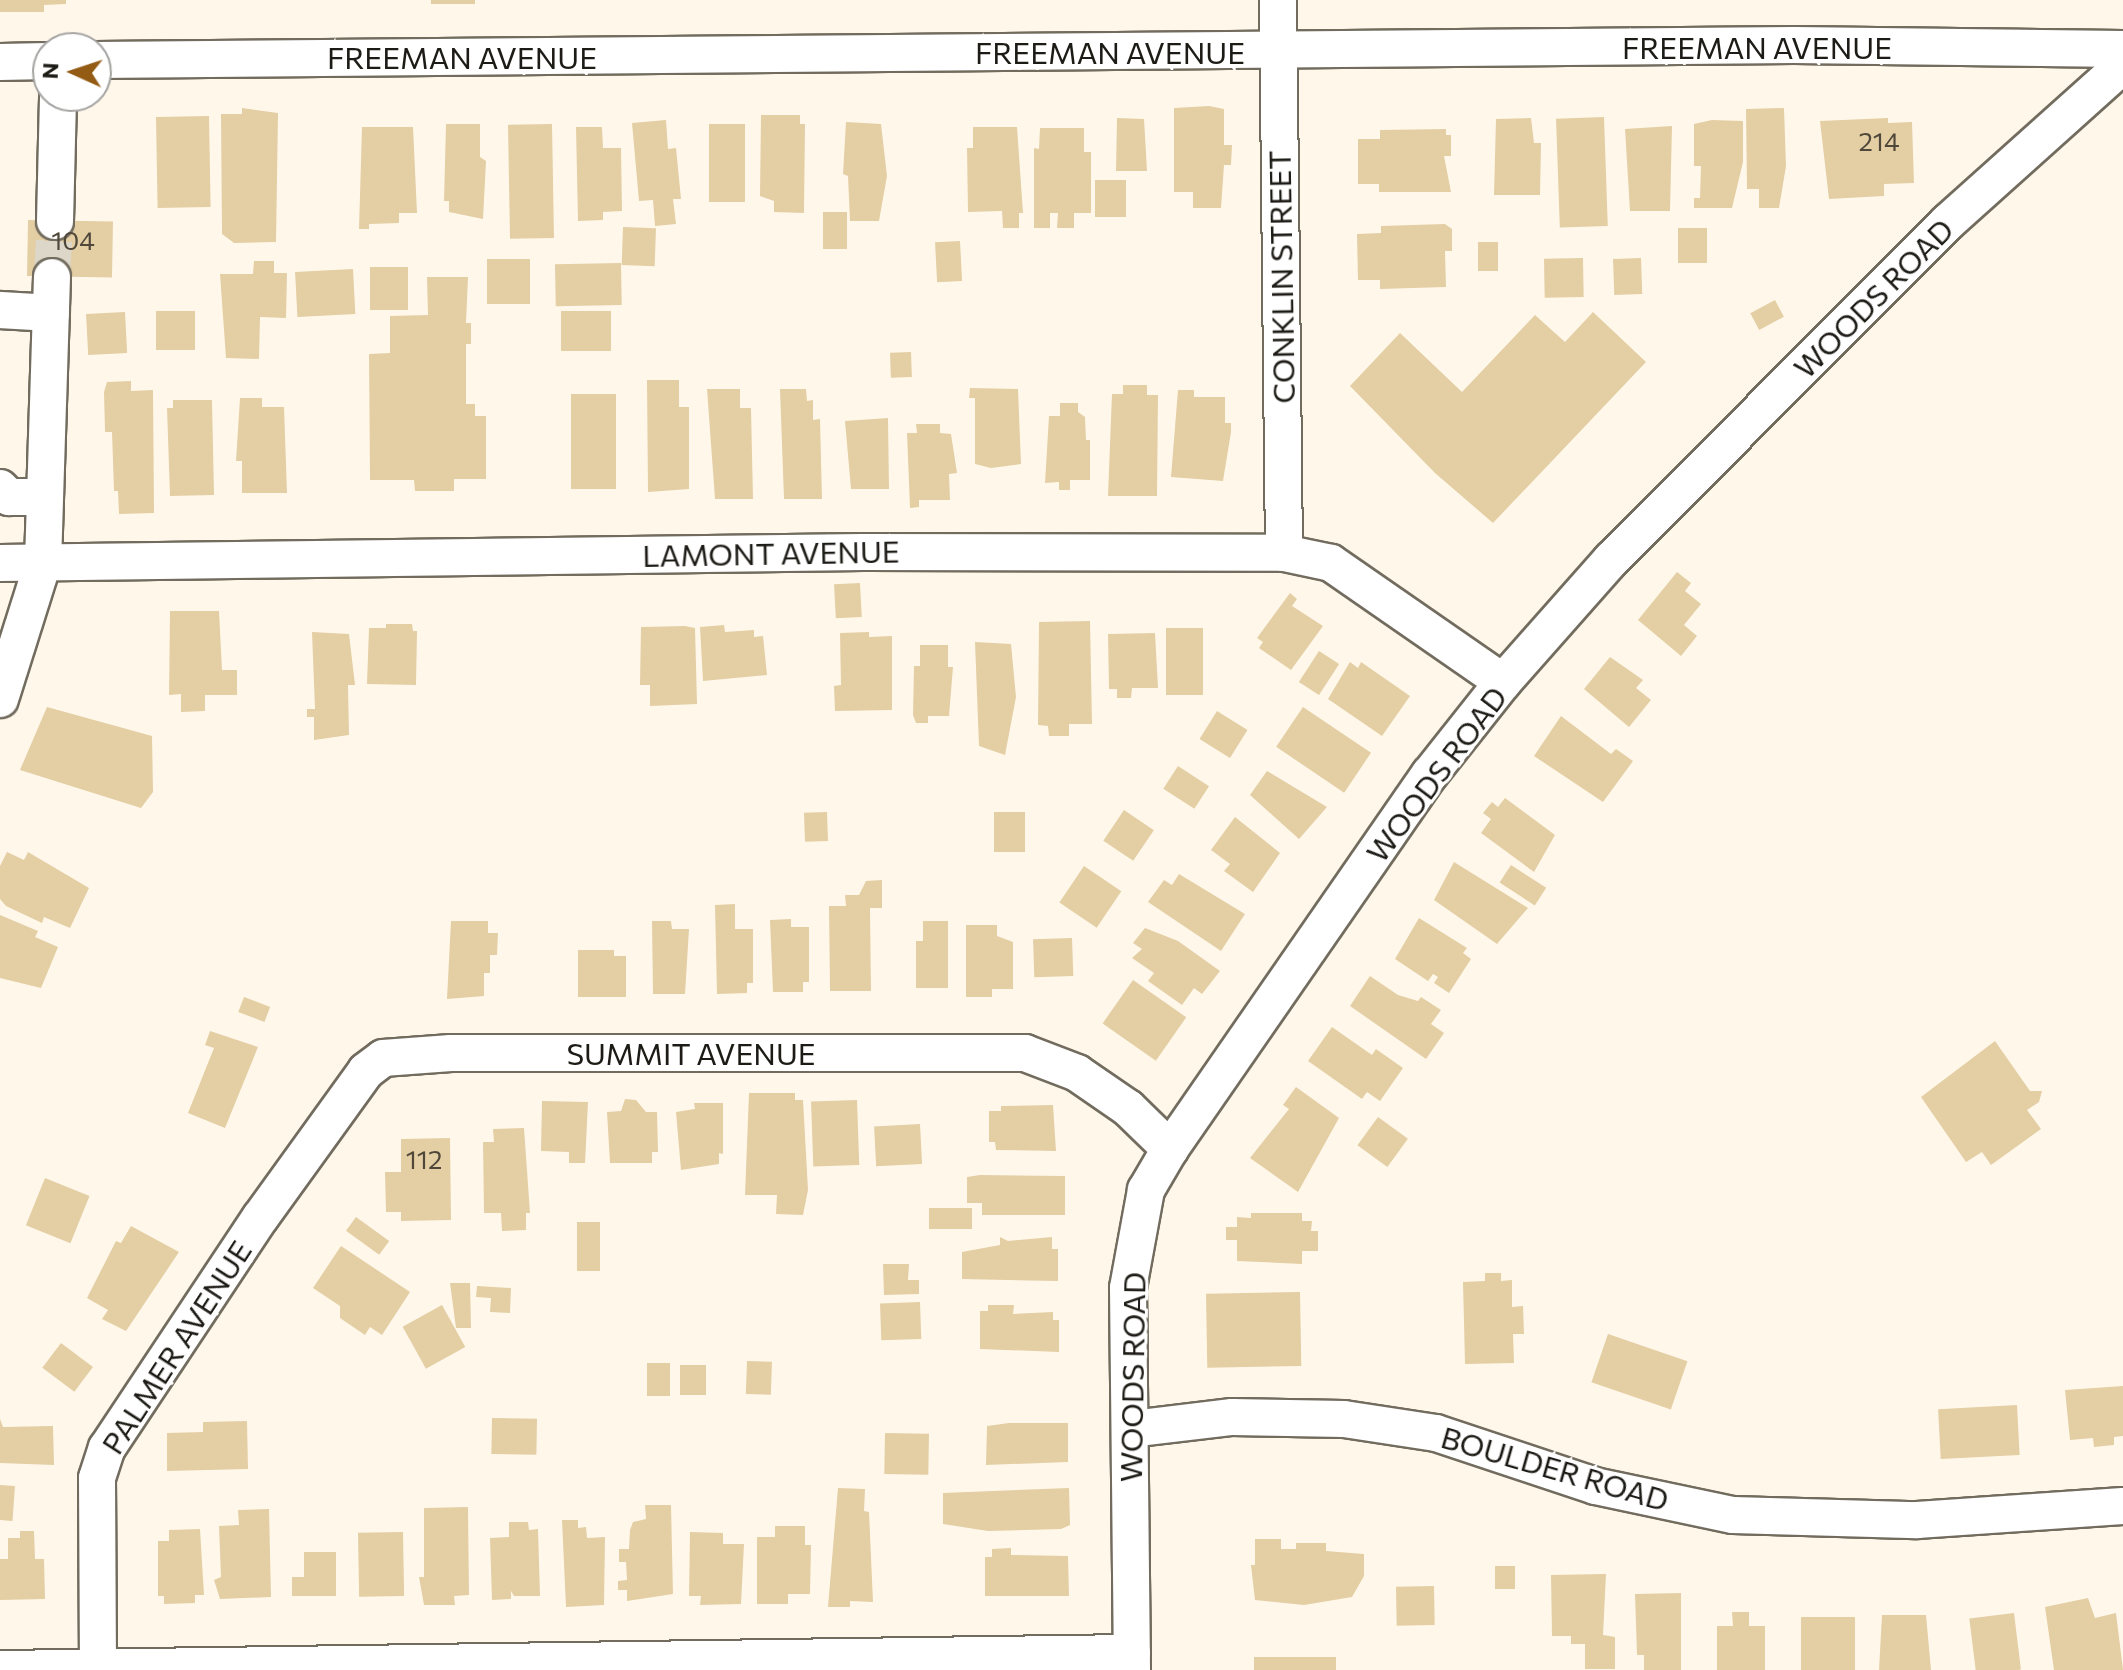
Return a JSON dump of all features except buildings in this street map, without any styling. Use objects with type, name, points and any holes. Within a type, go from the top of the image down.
[{"type":"street","name":"CONKLIN STREET","points":[[1278,0],[1284,553]]},
{"type":"street","name":"FREEMAN AVENUE","points":[[112,60],[1794,45],[2123,49]]},
{"type":"street","points":[[0,62],[32,61]]},
{"type":"street","name":"WOODS ROAD","points":[[1132,1662],[1128,1288],[1146,1190],[1170,1149],[1430,774],[1503,682],[1611,560],[1948,222],[2123,65]]},
{"type":"street","points":[[55,221],[58,112]]},
{"type":"street","points":[[0,699],[43,563],[42,497],[52,277]]},
{"type":"street","points":[[0,310],[51,313]]},
{"type":"street","points":[[0,488],[9,497],[42,497]]},
{"type":"street","name":"LAMONT AVENUE","points":[[0,563],[863,552],[1284,553],[1331,563],[1503,682]]},
{"type":"street","name":"SUMMIT AVENUE","points":[[260,1218],[366,1071],[383,1058],[451,1053],[1025,1053],[1077,1073],[1128,1108],[1170,1149]]},
{"type":"street","name":"PALMER AVENUE","points":[[98,1669],[97,1478],[107,1448],[260,1218]]},
{"type":"street","name":"BOULDER ROAD","points":[[1131,1429],[1232,1417],[1344,1419],[1436,1433],[1595,1486],[1733,1515],[1917,1520],[2123,1506]]},
{"type":"street","points":[[0,1669],[1132,1662]]},
{"type":"tunnel","points":[[52,277],[55,221]]}]
